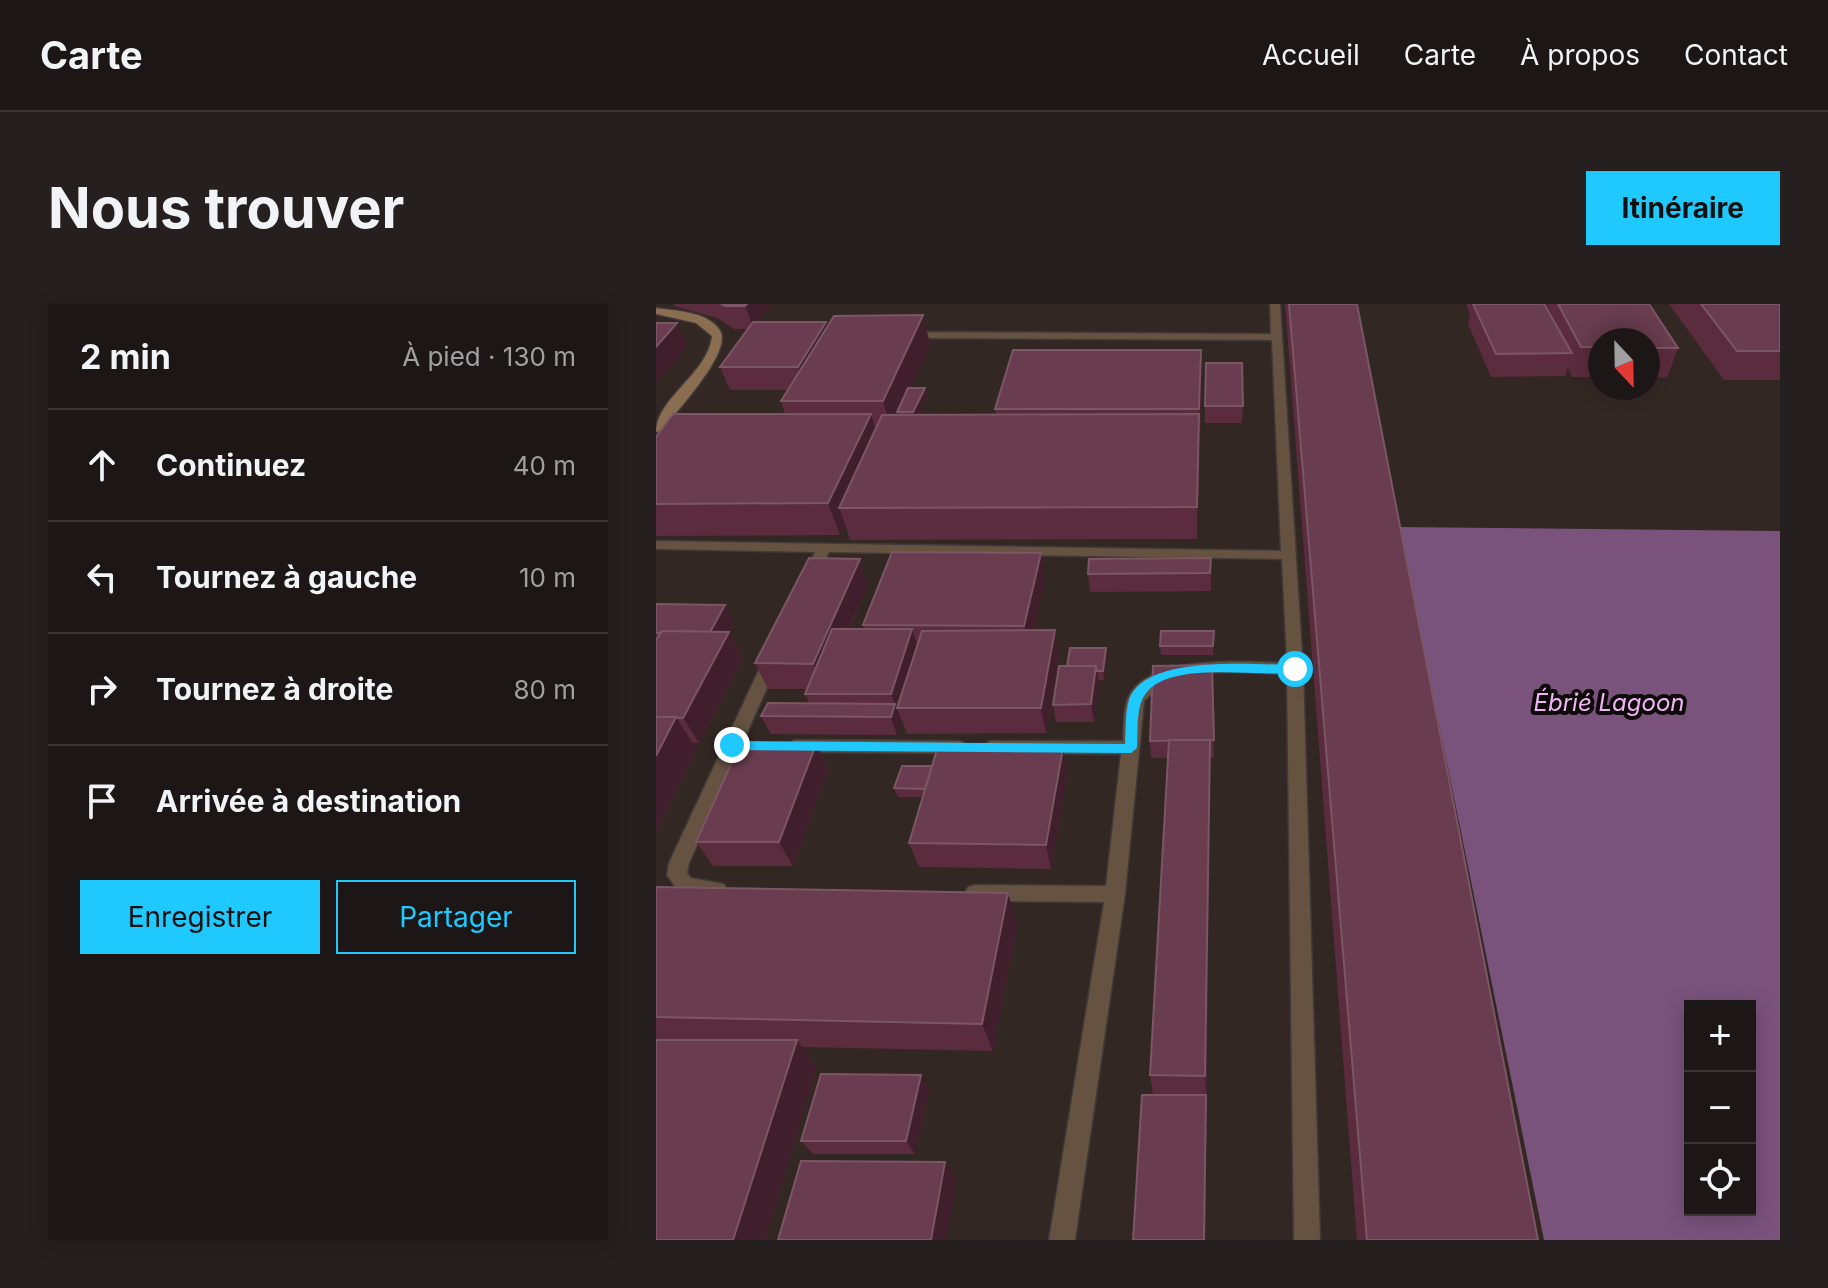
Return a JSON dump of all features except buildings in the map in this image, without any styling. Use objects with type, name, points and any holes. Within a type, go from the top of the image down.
[{"type":"street","points":[[656,311],[701,321],[719,338],[707,362],[656,428]]},
{"type":"lane","points":[[1275,304],[1295,669],[1307,1240]]},
{"type":"lane","points":[[900,335],[1276,337]]},
{"type":"lane","points":[[656,545],[1289,555]]},
{"type":"lane","points":[[805,590],[824,548]]},
{"type":"lane","points":[[733,890],[685,885],[677,875],[684,851],[740,745],[778,647]]},
{"type":"lane","points":[[1062,1240],[1115,894],[1136,699],[1147,684],[1164,676],[1195,669],[1295,669]]},
{"type":"lane","points":[[780,746],[1131,748]]},
{"type":"lane","points":[[955,892],[1115,894]]},
{"type":"shaded area","points":[[656,304],[1780,304],[1780,531],[1400,527],[1544,1240],[656,1240]]},
{"type":"water","name":"Ébrié Lagoon","points":[[1399,527],[1780,531],[1780,1240],[1544,1240]]},
{"type":"route","points":[[732,745],[1131,748],[1136,699],[1147,684],[1185,670],[1295,669]]}]
